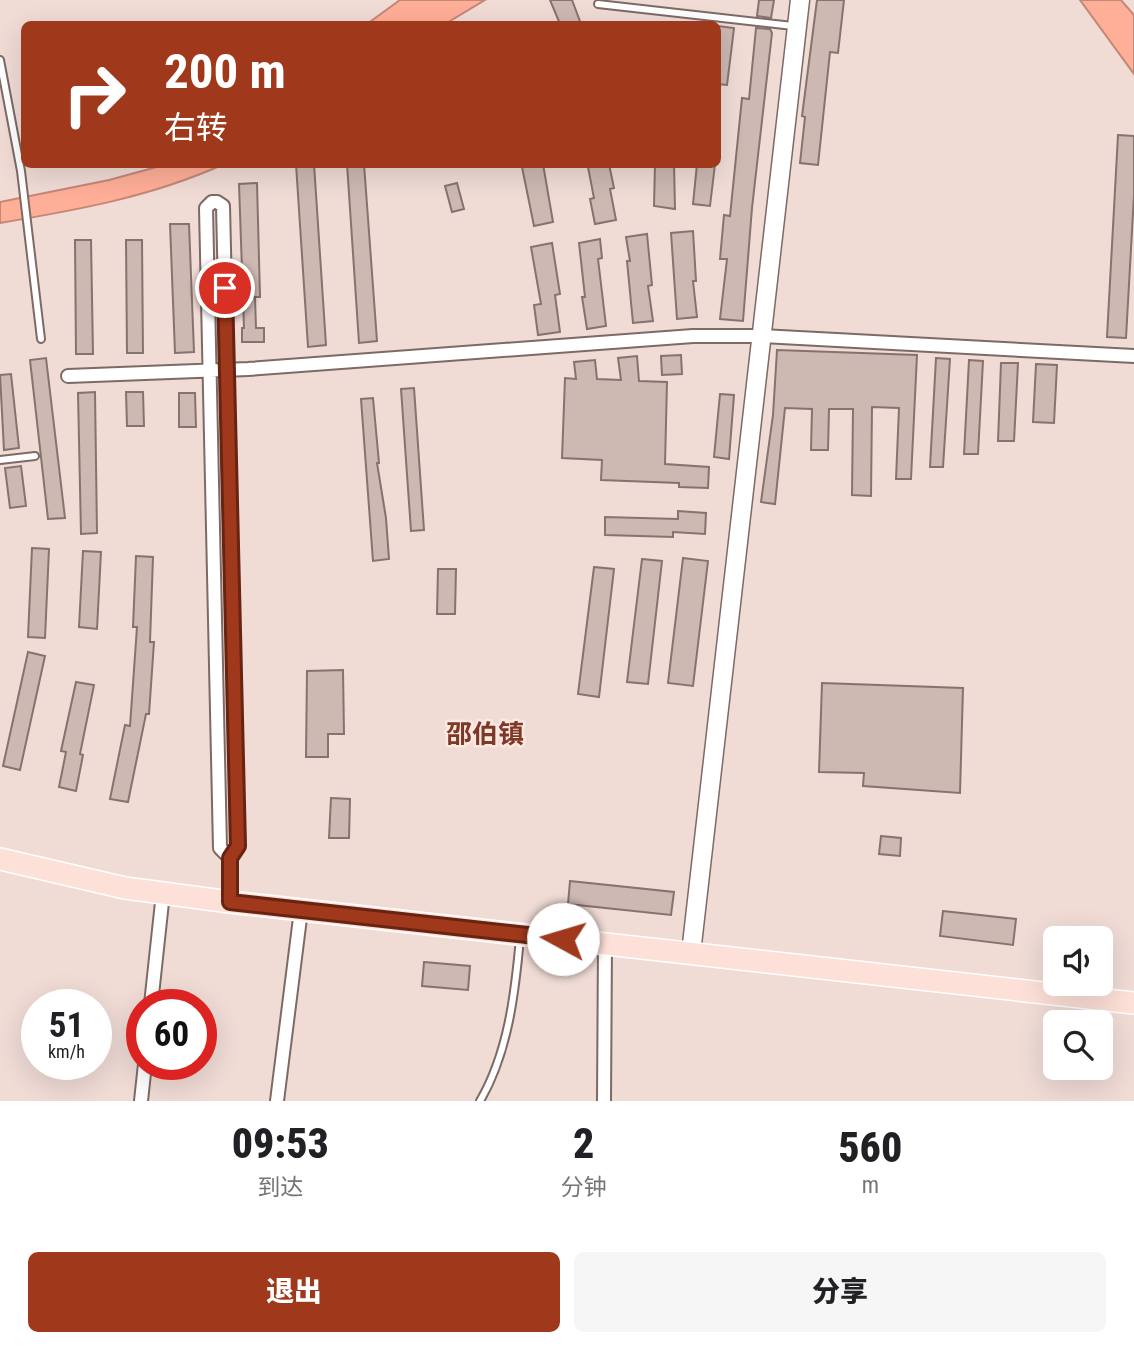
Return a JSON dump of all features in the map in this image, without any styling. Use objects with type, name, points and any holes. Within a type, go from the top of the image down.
[{"type":"main road","points":[[691,953],[800,0]]},
{"type":"main road","points":[[0,859],[125,888],[230,902],[1134,1003]]},
{"type":"street","points":[[230,858],[220,848],[208,370],[206,208],[217,201],[223,206],[238,846],[230,858],[230,902]]},
{"type":"street","points":[[68,376],[227,370],[693,336],[760,336],[1134,356]]},
{"type":"street","points":[[153,989],[163,893]]},
{"type":"street","points":[[277,1101],[301,910]]},
{"type":"street","points":[[604,1101],[605,944]]},
{"type":"street","points":[[141,1101],[143,1080]]},
{"type":"lane","points":[[598,5],[795,26]]},
{"type":"lane","points":[[0,60],[3,95],[28,220],[41,339]]},
{"type":"lane","points":[[0,460],[34,456]]},
{"type":"lane","points":[[480,1101],[492,1080],[508,1026],[521,934]]},
{"type":"shaded area","points":[[400,0],[485,0],[450,21],[371,21]]},
{"type":"shaded area","points":[[1080,0],[1121,0],[1134,15],[1134,74]]},
{"type":"shaded area","points":[[153,168],[215,168],[140,194],[0,223],[0,202],[109,180]]},
{"type":"building","points":[[550,0],[572,0],[580,21],[559,21]]},
{"type":"building","points":[[759,0],[774,0],[771,18],[757,16]]},
{"type":"building","points":[[817,0],[844,0],[838,53],[830,52],[818,165],[800,163],[805,117],[802,116]]},
{"type":"building","points":[[721,26],[734,28],[727,85],[721,84]]},
{"type":"building","points":[[756,28],[770,29],[772,33],[752,208],[743,321],[720,319],[727,259],[720,259],[724,215],[730,216],[742,98],[749,99]]},
{"type":"building","points":[[1118,135],[1134,136],[1134,195],[1126,338],[1107,337]]},
{"type":"building","points":[[296,168],[314,168],[326,345],[308,347]]},
{"type":"building","points":[[347,168],[364,168],[377,341],[359,343]]},
{"type":"building","points":[[522,168],[544,168],[553,222],[534,226]]},
{"type":"building","points":[[588,168],[610,168],[614,188],[610,189],[616,220],[595,224],[590,199],[594,198]]},
{"type":"building","points":[[655,168],[674,168],[675,209],[654,206]]},
{"type":"building","points":[[697,168],[715,168],[710,206],[693,204]]},
{"type":"building","points":[[257,183],[260,297],[255,297],[256,328],[264,328],[264,342],[242,342],[244,328],[239,184]]},
{"type":"building","points":[[457,183],[464,209],[452,212],[445,186]]},
{"type":"building","points":[[170,224],[189,224],[194,352],[175,353]]},
{"type":"building","points":[[693,231],[696,281],[693,281],[697,317],[677,319],[671,233]]},
{"type":"building","points":[[647,234],[652,285],[648,286],[653,321],[633,323],[626,237]]},
{"type":"building","points":[[600,239],[602,258],[598,259],[606,326],[587,329],[579,243]]},
{"type":"building","points":[[75,240],[91,240],[93,354],[76,354]]},
{"type":"building","points":[[126,240],[142,240],[143,353],[127,353]]},
{"type":"building","points":[[552,243],[560,294],[555,295],[560,332],[538,335],[534,305],[541,304],[531,247]]},
{"type":"building","points":[[777,350],[917,355],[911,479],[896,479],[899,408],[872,407],[871,496],[852,495],[853,409],[829,409],[828,450],[811,450],[812,409],[785,408],[775,504],[761,502],[773,415]]},
{"type":"building","points":[[681,355],[682,374],[662,375],[661,356]]},
{"type":"building","points":[[637,356],[639,381],[667,382],[665,464],[709,467],[708,488],[679,487],[679,483],[601,480],[602,460],[562,458],[565,378],[576,379],[574,362],[595,360],[597,379],[621,380],[618,358]]},
{"type":"building","points":[[46,358],[65,518],[48,519],[30,360]]},
{"type":"building","points":[[936,358],[950,359],[943,467],[930,467]]},
{"type":"building","points":[[969,360],[983,361],[978,454],[964,454]]},
{"type":"building","points":[[1001,363],[1018,363],[1014,441],[998,441]]},
{"type":"building","points":[[1036,364],[1057,365],[1054,423],[1033,422]]},
{"type":"building","points":[[11,374],[19,448],[4,450],[0,375]]},
{"type":"building","points":[[414,388],[424,530],[411,531],[401,389]]},
{"type":"building","points":[[95,392],[97,533],[81,534],[78,393]]},
{"type":"building","points":[[126,392],[143,392],[144,426],[127,426]]},
{"type":"building","points":[[179,393],[195,393],[196,427],[179,427]]},
{"type":"building","points":[[720,394],[734,395],[729,459],[714,457]]},
{"type":"building","points":[[373,398],[377,463],[386,518],[389,559],[373,561],[361,399]]},
{"type":"building","points":[[21,466],[26,506],[10,508],[5,468]]},
{"type":"building","points":[[678,511],[706,513],[705,534],[673,532],[673,537],[605,535],[605,517],[678,519]]},
{"type":"building","points":[[32,548],[49,549],[45,638],[28,637]]},
{"type":"building","points":[[83,551],[101,552],[97,629],[79,627]]},
{"type":"building","points":[[136,556],[153,557],[150,642],[154,642],[149,714],[146,714],[128,802],[110,799],[125,725],[130,726],[137,627],[133,627]]},
{"type":"building","points":[[683,558],[708,561],[693,686],[668,683]]},
{"type":"building","points":[[642,559],[662,561],[648,684],[627,682]]},
{"type":"building","points":[[594,567],[614,569],[599,697],[578,694]]},
{"type":"building","points":[[438,569],[456,569],[455,614],[437,614]]},
{"type":"building","points":[[28,652],[45,656],[20,770],[3,766]]},
{"type":"building","points":[[343,670],[344,734],[328,734],[328,757],[306,757],[307,671]]},
{"type":"building","points":[[76,682],[94,685],[80,754],[83,755],[76,791],[59,787],[66,752],[61,751]]},
{"type":"building","points":[[822,683],[963,688],[960,793],[863,786],[864,773],[819,772]]},
{"type":"building","points":[[331,798],[350,799],[349,838],[329,838]]},
{"type":"building","points":[[881,836],[901,838],[900,856],[879,854]]},
{"type":"building","points":[[570,881],[674,892],[671,915],[568,904]]},
{"type":"building","points":[[943,911],[1016,919],[1013,945],[940,936]]},
{"type":"building","points":[[424,962],[470,966],[468,990],[422,986]]},
{"type":"district","name":"邵伯镇","points":[[485,734]]},
{"type":"route","points":[[225,288],[238,846],[230,858],[230,902],[563,939]]}]
